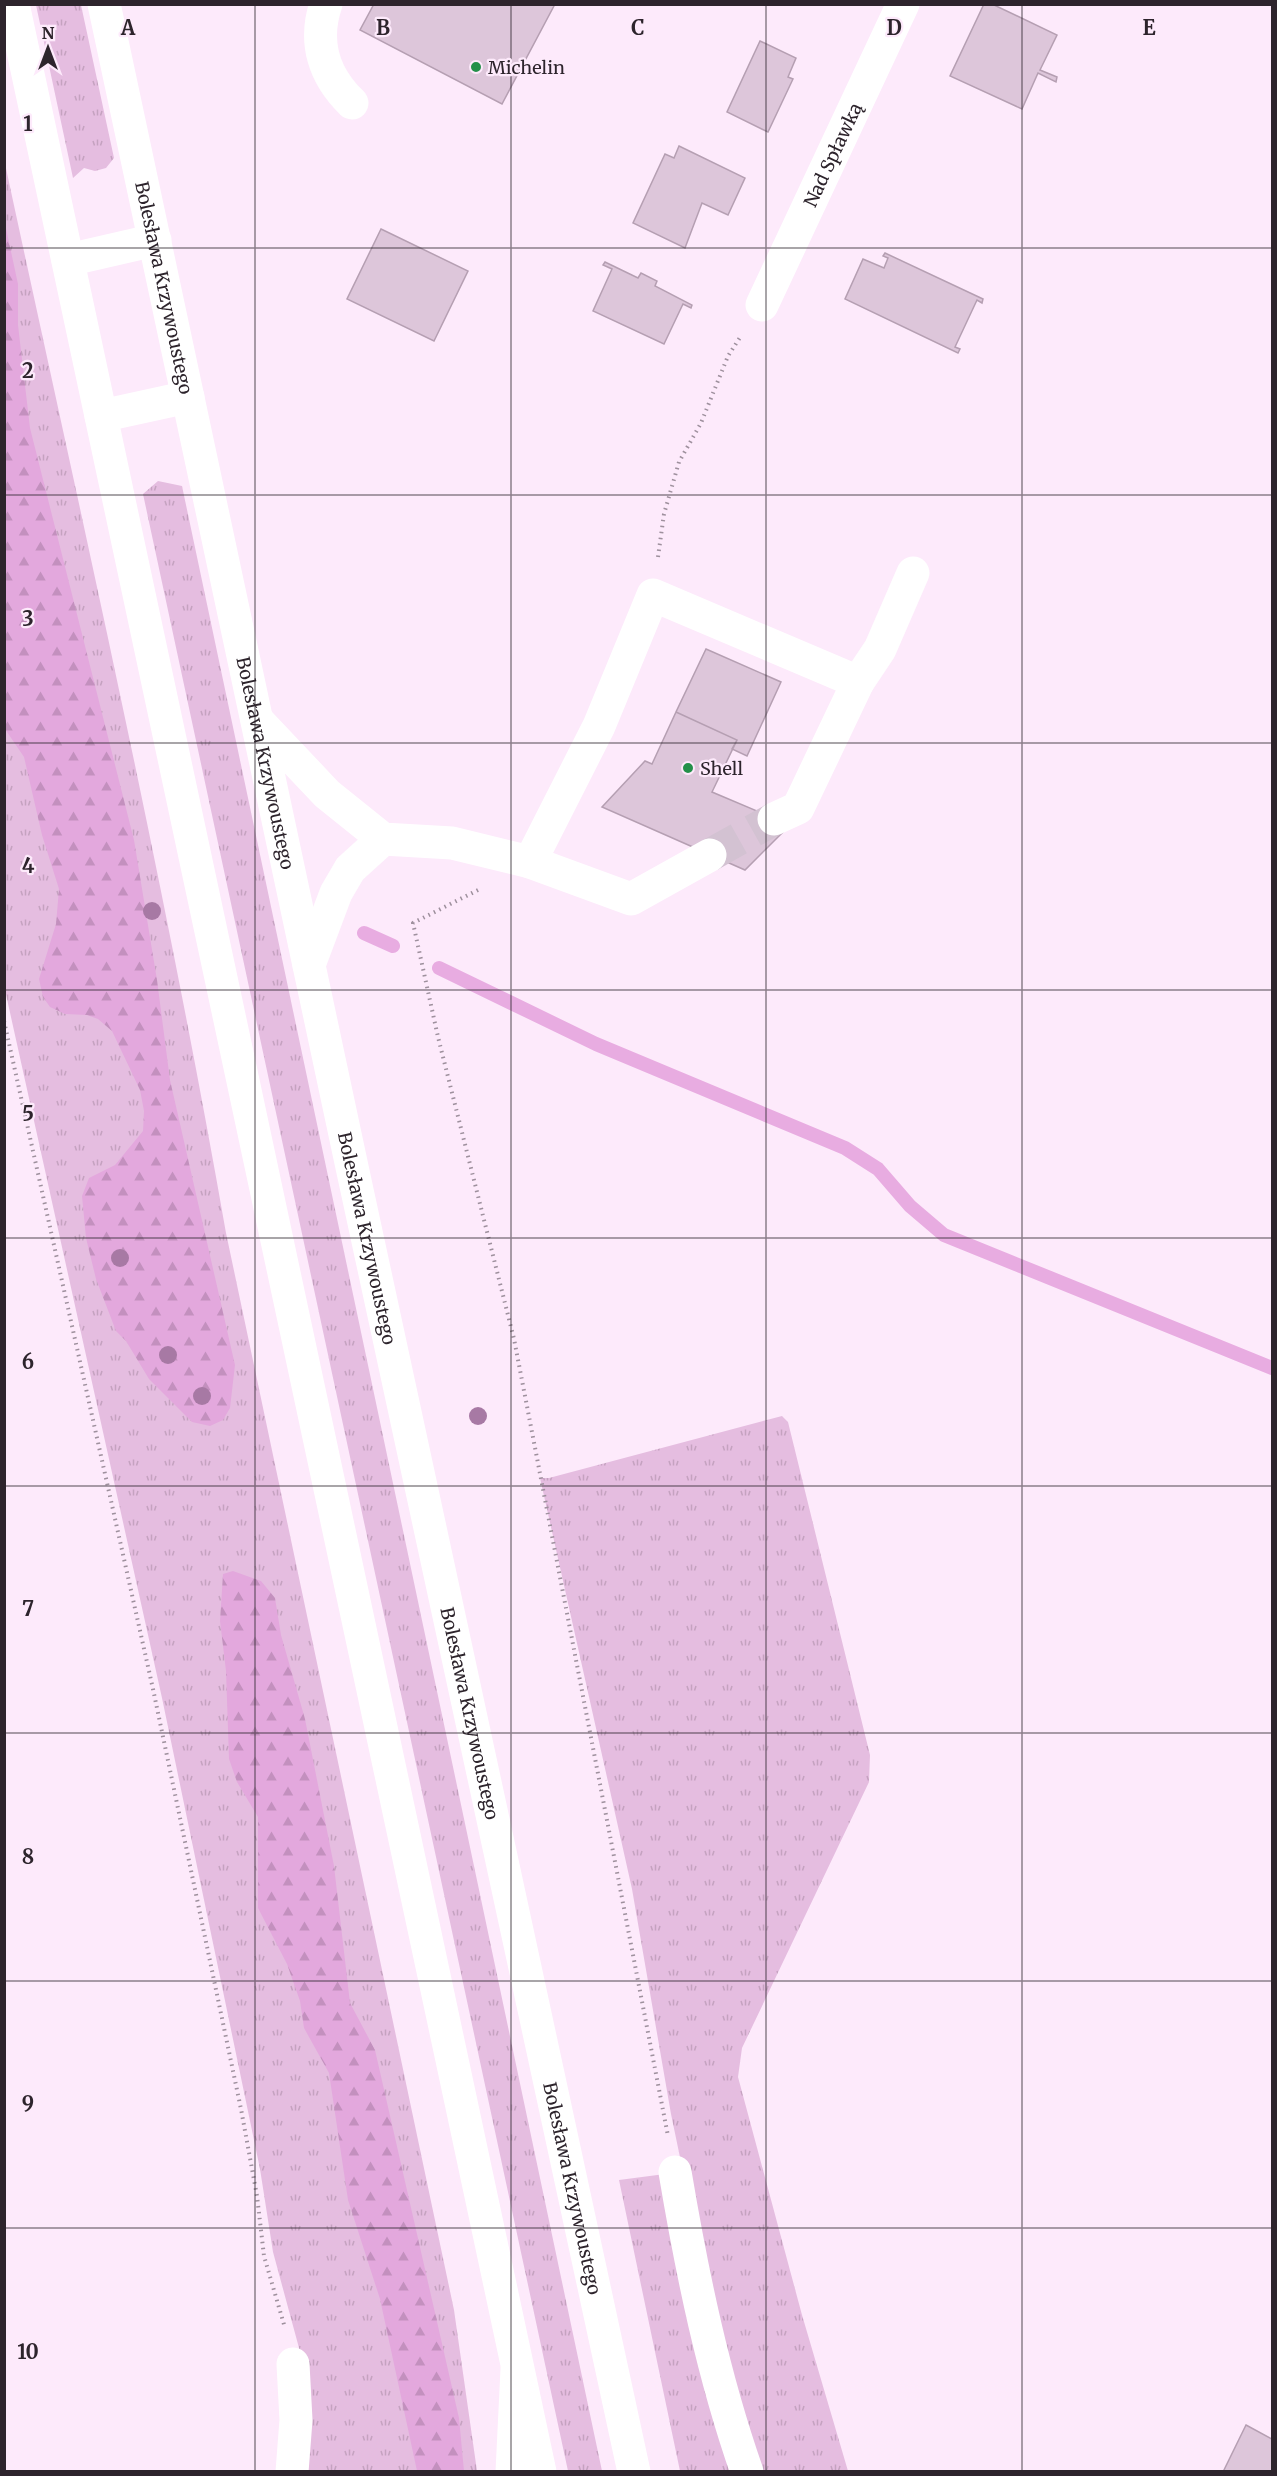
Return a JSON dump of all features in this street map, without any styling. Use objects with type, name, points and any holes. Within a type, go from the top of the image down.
[{"type":"main road","points":[[13,4],[540,2472]]},
{"type":"main road","name":"Bolesława Krzywoustego","points":[[104,4],[634,2472]]},
{"type":"main road","points":[[326,4],[319,35],[323,56],[330,76],[339,90],[352,103]]},
{"type":"main road","name":"Nad Spławką","points":[[763,302],[903,4]]},
{"type":"main road","points":[[68,260],[155,240]]},
{"type":"main road","points":[[101,416],[188,397]]},
{"type":"main road","points":[[786,813],[858,682],[880,649],[913,573]]},
{"type":"main road","points":[[530,862],[599,726],[653,595],[858,682]]},
{"type":"main road","points":[[257,720],[327,794],[383,839],[452,843],[530,862],[631,899],[710,855]]},
{"type":"main road","points":[[309,965],[336,893],[350,869],[383,839]]},
{"type":"main road","points":[[675,2173],[714,2358],[747,2472]]},
{"type":"main road","points":[[292,2472],[296,2421],[293,2364]]},
{"type":"main road","points":[[512,2472],[517,2369]]},
{"type":"path","points":[[653,595],[664,514],[679,462],[701,423],[728,356],[763,302]]},
{"type":"path","points":[[530,862],[413,923],[438,1037],[514,1339],[675,2173]]},
{"type":"path","points":[[4,1021],[153,1689],[234,2074],[257,2196],[264,2256],[281,2309],[293,2364]]},
{"type":"green space","points":[[36,5],[81,5],[114,158],[106,168],[95,171],[84,168],[73,178]]},
{"type":"green space","points":[[4,159],[148,829],[202,1098],[226,1233],[454,2310],[477,2471],[305,2471],[302,2359],[273,2252],[260,2169],[162,1698],[5,990]]},
{"type":"green space","points":[[4,219],[18,284],[18,325],[30,428],[134,840],[157,980],[170,1080],[235,1365],[230,1408],[223,1420],[210,1426],[192,1422],[149,1379],[126,1341],[116,1331],[96,1279],[86,1238],[82,1196],[89,1178],[115,1165],[143,1131],[144,1111],[140,1090],[112,1031],[98,1019],[87,1015],[65,1014],[50,1007],[43,997],[39,979],[56,924],[59,889],[42,835],[24,757],[5,729]]},
{"type":"green space","points":[[158,481],[182,486],[602,2471],[568,2471],[143,494]]},
{"type":"green space","points":[[782,1416],[788,1422],[870,1755],[869,1782],[742,2048],[738,2077],[802,2315],[848,2471],[755,2471],[719,2345],[671,2114],[632,1889],[540,1478],[549,1478]]},
{"type":"green space","points":[[233,1571],[261,1581],[275,1598],[281,1635],[305,1719],[334,1866],[350,2003],[375,2050],[459,2418],[464,2471],[417,2471],[380,2299],[348,2200],[329,2073],[304,2028],[300,2001],[287,1964],[258,1908],[258,1817],[237,1782],[229,1759],[226,1671],[220,1621],[223,1574]]},
{"type":"green space","points":[[665,2174],[735,2471],[680,2471],[619,2180]]},
{"type":"building","name":"Michelin","points":[[374,4],[555,4],[502,104],[360,30]]},
{"type":"building","points":[[984,4],[992,4],[1057,35],[1040,70],[1057,77],[1056,82],[1038,73],[1022,109],[950,76]]},
{"type":"building","points":[[760,41],[796,58],[788,77],[793,79],[768,132],[727,112]]},
{"type":"building","points":[[679,146],[745,178],[728,215],[702,203],[685,248],[633,223],[665,154],[674,158]]},
{"type":"building","points":[[381,229],[468,271],[434,341],[347,299]]},
{"type":"building","points":[[885,253],[983,299],[982,303],[977,300],[955,347],[960,349],[958,353],[845,299],[863,259],[884,268],[888,258],[883,256]]},
{"type":"building","points":[[605,262],[638,278],[641,273],[657,281],[655,286],[692,305],[691,308],[683,304],[664,344],[593,311],[612,269],[603,265]]},
{"type":"building","points":[[706,649],[781,682],[747,756],[732,749],[737,740],[676,712]]},
{"type":"building","points":[[676,712],[737,740],[712,792],[790,825],[745,870],[602,807],[645,761],[652,764]]},
{"type":"building","points":[[1246,2425],[1272,2439],[1272,2472],[1223,2472]]},
{"type":"waterway","points":[[364,933],[393,946]]},
{"type":"waterway","points":[[439,968],[596,1044],[845,1148],[878,1169],[910,1206],[944,1235],[1272,1368]]},
{"type":"tunnel","points":[[710,855],[774,819]]},
{"type":"place","name":"Michelin","points":[[476,67]]},
{"type":"place","name":"Shell","points":[[688,768]]}]
